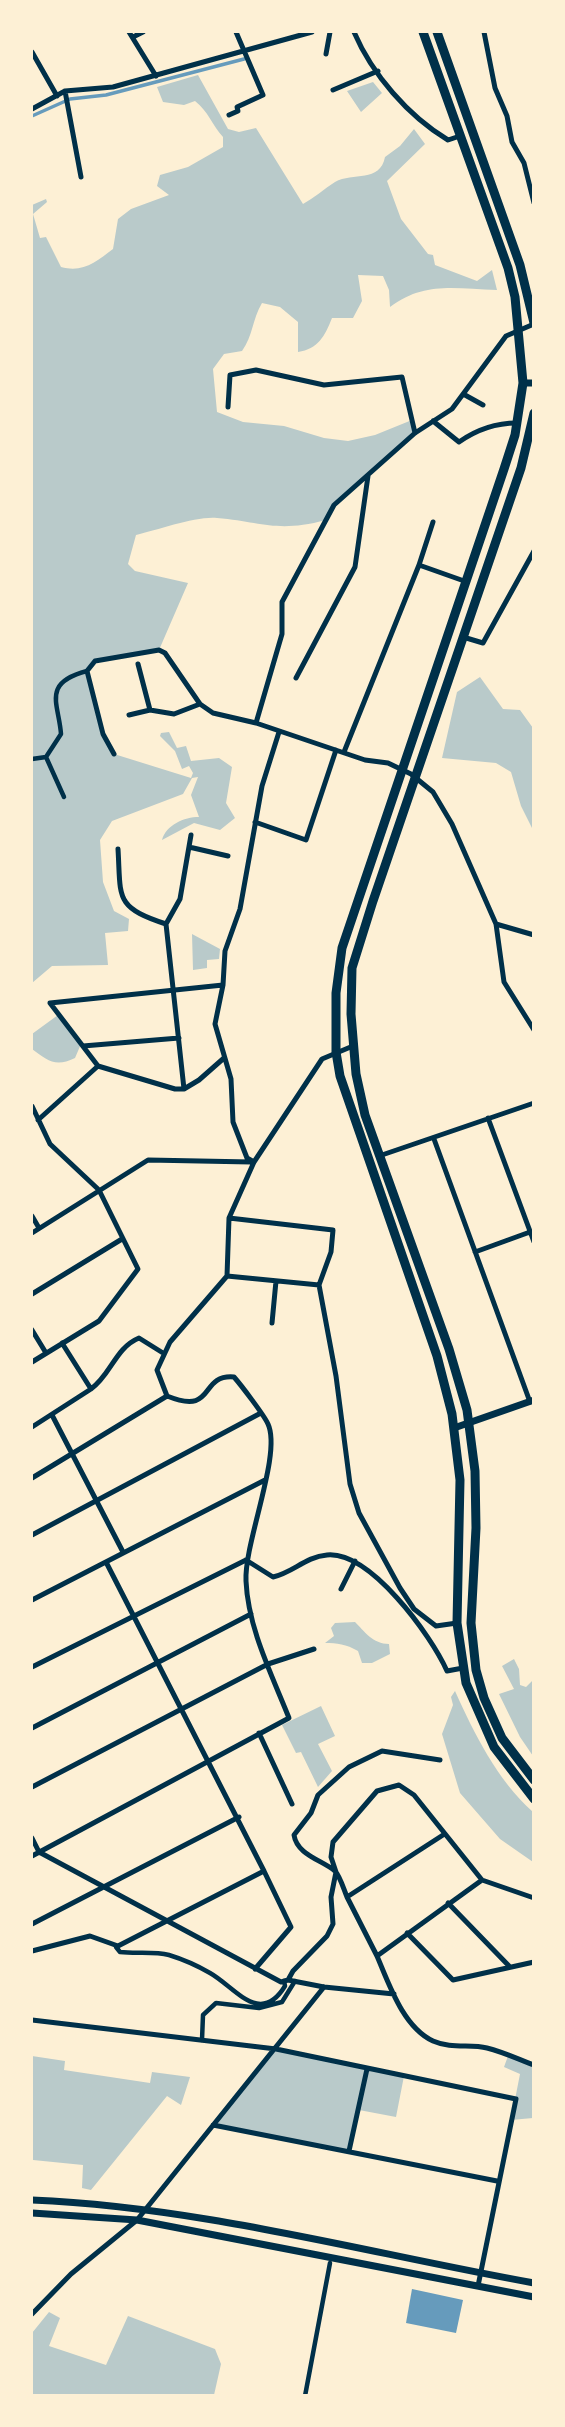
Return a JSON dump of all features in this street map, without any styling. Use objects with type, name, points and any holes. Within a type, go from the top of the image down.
[{"type":"main road","points":[[423,32],[508,268],[520,329],[523,383],[517,423],[467,582],[342,948],[336,993],[336,1052],[354,1122],[437,1356],[454,1428],[460,1480],[457,1623],[463,1668],[488,1737],[506,1767],[534,1799]]},
{"type":"main road","points":[[437,32],[520,265],[534,324]]},
{"type":"main road","points":[[533,414],[522,468],[462,636],[352,968],[353,1046],[365,1115],[449,1349],[469,1423],[477,1528],[471,1623],[476,1670],[484,1698],[502,1738],[534,1780]]},
{"type":"street","points":[[143,32],[131,34],[156,76]]},
{"type":"street","points":[[229,114],[238,111],[237,107],[263,95],[247,52],[236,32]]},
{"type":"street","points":[[32,109],[62,95],[113,88],[312,32]]},
{"type":"street","points":[[326,54],[330,32]]},
{"type":"street","points":[[355,32],[366,56],[404,106],[448,140],[460,136]]},
{"type":"street","points":[[484,32],[495,88],[507,116],[512,142],[524,163],[534,204]]},
{"type":"street","points":[[32,52],[62,95],[81,177]]},
{"type":"street","points":[[333,90],[378,71]]},
{"type":"street","points":[[256,723],[282,634],[282,601],[334,505],[415,433],[452,409],[465,395],[506,336],[534,324]]},
{"type":"street","points":[[228,407],[230,375],[256,370],[324,385],[402,377],[415,433]]},
{"type":"street","points":[[523,383],[534,383]]},
{"type":"street","points":[[465,395],[483,405]]},
{"type":"street","points":[[433,421],[458,442],[499,424],[517,423]]},
{"type":"street","points":[[296,678],[355,567],[368,475]]},
{"type":"street","points":[[344,752],[419,565],[433,522]]},
{"type":"street","points":[[462,636],[483,643],[534,551]]},
{"type":"street","points":[[419,565],[467,582]]},
{"type":"street","points":[[32,759],[46,757],[61,734],[54,704],[58,690],[77,674],[87,671],[95,662],[159,650],[165,653],[200,704],[213,713],[256,723],[403,770],[433,792],[444,809],[496,923],[500,935],[504,982],[534,1030]]},
{"type":"street","points":[[138,664],[150,710]]},
{"type":"street","points":[[87,671],[103,734],[114,754]]},
{"type":"street","points":[[129,715],[150,710],[174,714],[200,704]]},
{"type":"street","points":[[254,1162],[247,1158],[233,1122],[231,1079],[215,1024],[223,985],[225,951],[240,909],[255,822],[279,732]]},
{"type":"street","points":[[255,822],[306,840],[336,750]]},
{"type":"street","points":[[46,757],[64,797]]},
{"type":"street","points":[[184,1089],[166,924],[180,899],[191,835]]},
{"type":"street","points":[[189,847],[228,856]]},
{"type":"street","points":[[118,849],[122,897],[130,909],[166,924]]},
{"type":"street","points":[[496,923],[534,935]]},
{"type":"street","points":[[223,985],[50,1003],[98,1066],[175,1089],[184,1089],[224,1058]]},
{"type":"street","points":[[83,1046],[179,1038]]},
{"type":"street","points":[[32,1856],[289,1718],[251,1614],[246,1560],[265,1480],[271,1434],[268,1422],[259,1414],[234,1377],[217,1380],[198,1401],[185,1403],[167,1395],[157,1370],[163,1353],[227,1276],[229,1218],[254,1162],[322,1059],[353,1046]]},
{"type":"street","points":[[38,1120],[98,1066]]},
{"type":"street","points":[[379,1156],[534,1102]]},
{"type":"street","points":[[32,1106],[50,1144],[99,1190],[138,1269],[99,1321],[32,1362]]},
{"type":"street","points":[[488,1118],[534,1242]]},
{"type":"street","points":[[434,1139],[532,1401],[454,1428]]},
{"type":"street","points":[[32,1233],[148,1160],[254,1162]]},
{"type":"street","points":[[32,1216],[39,1228]]},
{"type":"street","points":[[229,1218],[333,1230],[331,1252],[319,1285],[336,1376],[350,1484],[359,1513],[414,1609],[436,1626],[457,1623]]},
{"type":"street","points":[[475,1252],[530,1232]]},
{"type":"street","points":[[32,1294],[122,1239]]},
{"type":"street","points":[[227,1276],[319,1285]]},
{"type":"street","points":[[272,1323],[276,1280]]},
{"type":"street","points":[[32,1330],[46,1353]]},
{"type":"street","points":[[32,1427],[91,1389],[104,1376],[112,1359],[135,1340],[139,1338],[163,1353]]},
{"type":"street","points":[[62,1343],[91,1389]]},
{"type":"street","points":[[32,1478],[167,1395]]},
{"type":"street","points":[[32,1535],[259,1414]]},
{"type":"street","points":[[52,1415],[123,1552]]},
{"type":"street","points":[[32,1600],[265,1480]]},
{"type":"street","points":[[246,1560],[273,1577],[287,1574],[307,1558],[330,1554],[355,1560],[367,1569],[420,1626],[436,1646],[447,1671],[463,1668]]},
{"type":"street","points":[[32,1667],[133,1614],[246,1560]]},
{"type":"street","points":[[341,1588],[355,1560]]},
{"type":"street","points":[[106,1562],[239,1817],[291,1927],[256,1969]]},
{"type":"street","points":[[32,1728],[251,1614]]},
{"type":"street","points":[[420,1626],[424,1617]]},
{"type":"street","points":[[32,1787],[268,1664],[314,1649]]},
{"type":"street","points":[[259,1733],[292,1804]]},
{"type":"street","points":[[336,1872],[317,1862],[295,1842],[294,1835],[330,1781],[349,1767],[382,1751],[440,1760]]},
{"type":"street","points":[[534,1898],[482,1880],[443,1835],[414,1795],[399,1785],[377,1791],[332,1842],[331,1857],[336,1872],[394,1994],[409,2018],[432,2040],[448,2045],[487,2048],[534,2065]]},
{"type":"street","points":[[32,1924],[239,1817]]},
{"type":"street","points":[[347,1897],[443,1835]]},
{"type":"street","points":[[32,1838],[39,1852],[256,1969],[289,1981],[394,1994]]},
{"type":"street","points":[[116,1947],[264,1871]]},
{"type":"street","points":[[202,2040],[204,2015],[216,2003],[259,2008],[282,2002],[293,1971],[327,1936],[333,1924],[331,1897],[336,1872]]},
{"type":"street","points":[[377,1956],[482,1880]]},
{"type":"street","points":[[448,1903],[510,1967]]},
{"type":"street","points":[[407,1933],[453,1980],[534,1962]]},
{"type":"street","points":[[32,1951],[90,1936],[116,1947],[120,1952],[168,1955],[211,1974],[241,1998],[261,2004],[278,1998],[289,1981]]},
{"type":"street","points":[[32,2314],[71,2274],[145,2210],[324,1987]]},
{"type":"street","points":[[32,2020],[276,2049],[516,2099],[497,2181],[478,2286]]},
{"type":"street","points":[[349,2151],[367,2069]]},
{"type":"street","points":[[213,2126],[497,2181]]},
{"type":"street","points":[[32,2200],[145,2210],[534,2283]]},
{"type":"street","points":[[32,2213],[136,2220],[534,2297]]},
{"type":"street","points":[[305,2396],[330,2263]]},
{"type":"shaded area","points":[[198,75],[228,129],[239,132],[256,128],[303,204],[335,182],[365,176],[378,170],[385,157],[400,146],[414,129],[425,144],[387,181],[401,219],[428,254],[433,255],[435,265],[477,281],[492,270],[497,290],[428,290],[416,293],[390,307],[389,290],[383,276],[358,275],[362,301],[353,318],[332,318],[316,345],[298,352],[298,322],[280,307],[262,303],[242,351],[224,354],[213,369],[217,412],[243,422],[284,426],[324,438],[348,441],[375,435],[412,420],[415,433],[343,495],[326,520],[282,526],[208,518],[136,535],[128,564],[135,571],[188,583],[159,650],[95,661],[87,671],[103,734],[114,754],[191,778],[193,773],[189,766],[182,769],[175,751],[160,736],[161,733],[169,732],[177,748],[186,746],[191,761],[219,758],[232,767],[226,803],[235,818],[220,830],[194,823],[162,840],[167,830],[176,823],[199,817],[191,795],[198,777],[192,778],[183,794],[112,821],[100,840],[103,882],[114,911],[129,919],[128,931],[105,933],[108,965],[52,966],[32,983],[32,205],[46,199],[47,202],[33,214],[40,238],[46,237],[61,267],[83,267],[113,249],[118,219],[131,209],[169,195],[157,186],[160,175],[188,167],[223,147],[223,137],[195,101],[184,105],[163,102],[157,87]]},
{"type":"shaded area","points":[[373,82],[382,93],[361,112],[347,91]]},
{"type":"shaded area","points":[[480,677],[503,709],[520,710],[533,728],[533,830],[521,806],[511,772],[496,763],[442,758],[457,692]]},
{"type":"shaded area","points":[[192,934],[220,949],[219,959],[207,960],[207,968],[193,970]]},
{"type":"shaded area","points":[[58,1015],[81,1044],[75,1058],[62,1062],[47,1059],[32,1049],[32,1034]]},
{"type":"shaded area","points":[[355,1622],[374,1639],[389,1644],[390,1654],[372,1663],[362,1663],[358,1651],[342,1644],[325,1643],[334,1636],[331,1628],[335,1623]]},
{"type":"shaded area","points":[[514,1659],[519,1669],[520,1685],[526,1687],[533,1680],[533,1756],[520,1737],[499,1694],[514,1689],[502,1666]]},
{"type":"shaded area","points":[[455,1691],[498,1771],[508,1786],[533,1812],[533,1862],[500,1839],[460,1793],[442,1734],[453,1705],[451,1697]]},
{"type":"shaded area","points":[[321,1706],[335,1736],[318,1744],[332,1771],[318,1787],[301,1752],[296,1753],[282,1725]]},
{"type":"shaded area","points":[[276,2049],[404,2076],[396,2117],[359,2110],[349,2151],[213,2125]]},
{"type":"shaded area","points":[[32,2056],[65,2061],[64,2070],[150,2083],[152,2072],[190,2077],[181,2105],[167,2096],[91,2190],[82,2188],[83,2165],[33,2160],[32,2178]]},
{"type":"shaded area","points":[[508,2056],[533,2066],[533,2118],[511,2120],[520,2074],[504,2067]]},
{"type":"shaded area","points":[[49,2312],[60,2318],[49,2346],[106,2365],[128,2316],[215,2349],[221,2364],[214,2395],[32,2395],[32,2333]]},
{"type":"water","points":[[412,2289],[463,2300],[456,2333],[406,2323]]},
{"type":"waterway","points":[[32,116],[70,99],[106,95],[244,59]]}]
